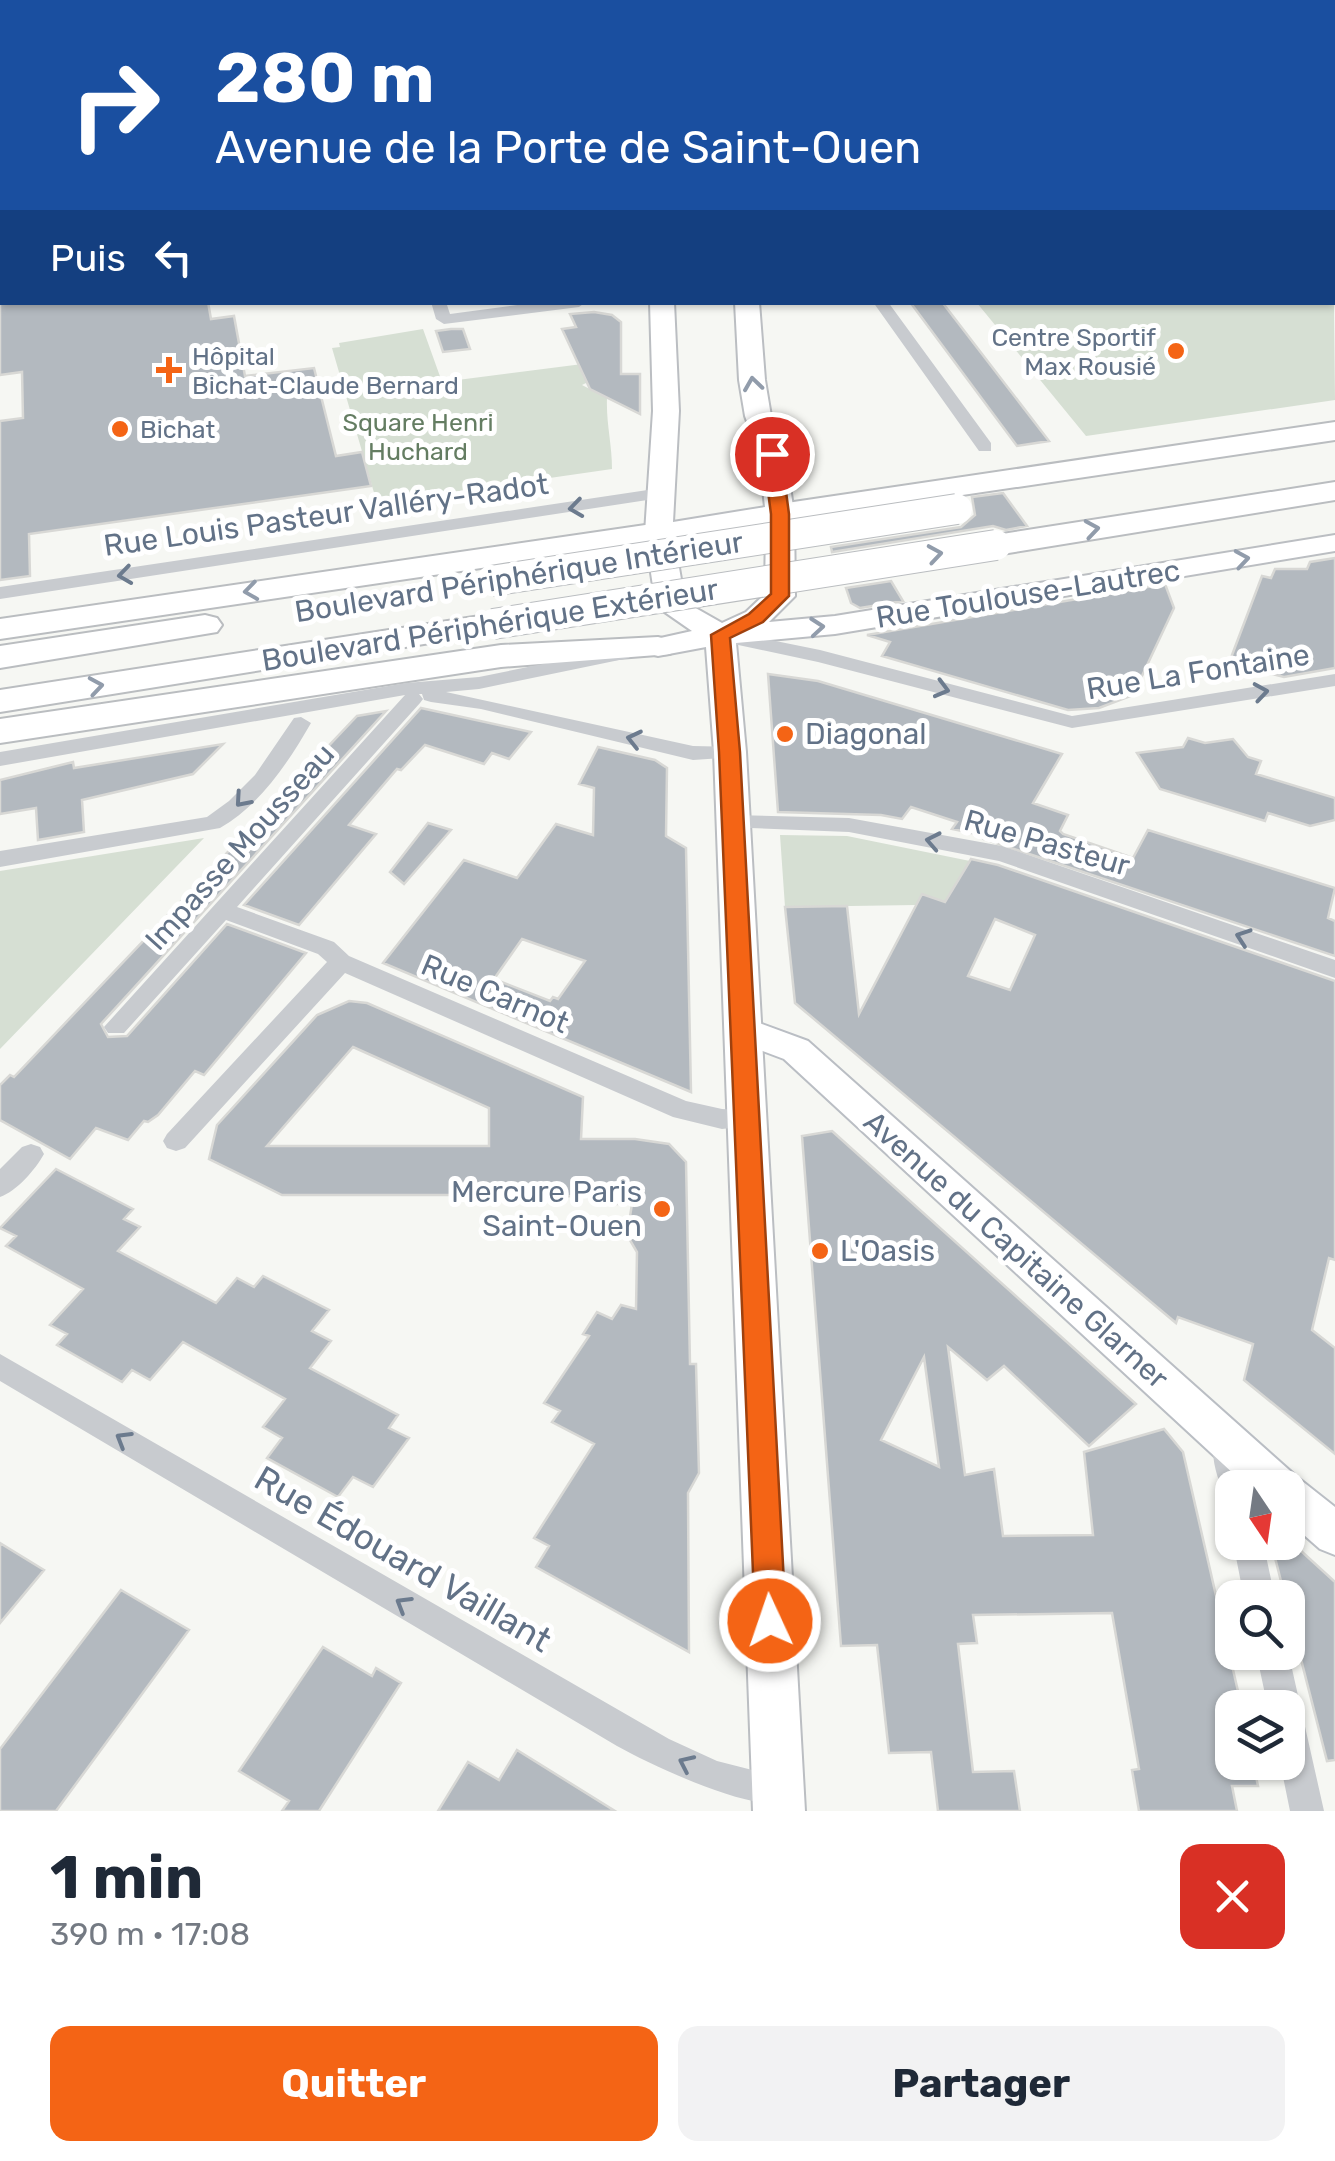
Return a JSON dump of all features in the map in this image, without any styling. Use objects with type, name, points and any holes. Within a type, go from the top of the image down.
[{"type":"highway","points":[[780,514],[1335,431]]},
{"type":"highway","name":"Boulevard Périphérique Intérieur","points":[[0,657],[1335,454]]},
{"type":"highway","name":"Boulevard Périphérique Extérieur","points":[[0,701],[1335,491]]},
{"type":"highway","points":[[0,629],[659,532]]},
{"type":"highway","points":[[0,730],[502,656],[658,647]]},
{"type":"main road","points":[[662,305],[666,411],[659,532],[672,606],[720,635]]},
{"type":"main road","points":[[658,647],[720,635],[756,618],[780,596],[780,514],[772,454],[758,416],[752,380],[747,305]]},
{"type":"main road","points":[[659,532],[780,514]]},
{"type":"main road","name":"Rue Toulouse-Lautrec","points":[[720,635],[836,625],[1332,545]]},
{"type":"main road","points":[[720,635],[730,752],[779,1801]]},
{"type":"street","points":[[439,305],[444,320],[556,305]]},
{"type":"street","points":[[882,305],[984,448]]},
{"type":"street","name":"Rue Louis Pasteur Valléry-Radot","points":[[0,593],[661,493]]},
{"type":"street","name":"Rue La Fontaine","points":[[720,635],[820,656],[1072,722],[1335,680]]},
{"type":"street","points":[[0,759],[410,702],[658,647]]},
{"type":"street","points":[[292,717],[406,689],[456,691],[694,753],[730,752]]},
{"type":"street","name":"Impasse Mousseau","points":[[116,1027],[410,702]]},
{"type":"street","points":[[0,859],[212,823],[228,816],[290,744],[292,717]]},
{"type":"street","name":"Rue Pasteur","points":[[732,822],[848,825],[1002,854],[1335,968]]},
{"type":"street","name":"Rue Carnot","points":[[224,910],[326,948],[340,962],[682,1110],[722,1119],[746,1118]]},
{"type":"street","points":[[176,1141],[340,962]]},
{"type":"street","name":"Avenue du Capitaine Glarner","points":[[743,1030],[796,1050],[1259,1470]]},
{"type":"street","points":[[0,1186],[31,1154]]},
{"type":"street","name":"Rue Édouard Vaillant","points":[[0,1366],[466,1642],[674,1757],[779,1801]]},
{"type":"street","points":[[1226,1441],[1232,1470]]},
{"type":"street","points":[[1305,1508],[1335,1534]]},
{"type":"street","points":[[1300,1780],[1307,1811]]},
{"type":"green space","name":"Centre Sportif Max Rousié","points":[[979,305],[1334,305],[1335,400],[1086,436]]},
{"type":"green space","name":"Square Henri Huchard","points":[[423,329],[442,382],[606,361],[608,372],[582,385],[607,398],[612,469],[377,503],[332,348],[340,347],[339,343]]},
{"type":"green space","points":[[780,835],[847,836],[970,861],[945,902],[922,895],[916,905],[785,907]]},
{"type":"green space","points":[[204,838],[0,1049],[0,871]]},
{"type":"building","name":"Hôpital Bichat-Claude Bernard","points":[[0,305],[209,305],[211,319],[234,316],[245,376],[314,368],[336,456],[362,452],[371,486],[29,534],[30,576],[0,580],[0,421],[23,418],[22,372],[0,375]]},
{"type":"building","points":[[912,305],[944,305],[1049,441],[1017,446]]},
{"type":"building","points":[[570,314],[612,315],[621,322],[621,374],[640,374],[640,414],[590,389],[562,329],[576,327]]},
{"type":"building","points":[[463,329],[470,349],[443,352],[436,331]]},
{"type":"building","points":[[1003,493],[1027,526],[1006,530],[993,526],[832,552],[831,547],[961,527],[975,515],[972,497]]},
{"type":"building","points":[[1335,558],[1335,668],[1284,677],[1229,663],[1262,576],[1271,578],[1275,569],[1307,569],[1310,562]]},
{"type":"building","points":[[891,581],[903,601],[860,608],[851,603],[846,588]]},
{"type":"building","points":[[1165,584],[1174,608],[1133,695],[1099,708],[1068,710],[882,656],[890,642],[867,635]]},
{"type":"building","points":[[768,674],[818,681],[1062,754],[1033,803],[1068,815],[1060,831],[1063,834],[1133,858],[1148,830],[1335,888],[1328,918],[1335,921],[1335,956],[984,839],[986,836],[952,829],[957,822],[911,807],[902,819],[778,812]]},
{"type":"building","points":[[421,708],[531,732],[509,759],[492,753],[484,764],[425,745],[401,770],[397,769],[349,825],[376,834],[299,925],[244,905]]},
{"type":"building","points":[[386,711],[101,1024],[108,1037],[127,1036],[227,924],[306,953],[204,1075],[195,1071],[158,1115],[144,1121],[128,1140],[96,1128],[70,1159],[0,1120],[0,1085],[10,1075],[14,1077],[357,716]]},
{"type":"building","points":[[1188,738],[1205,743],[1233,739],[1248,757],[1261,761],[1256,774],[1335,798],[1335,820],[1310,826],[1268,813],[1265,821],[1160,789],[1137,753],[1183,747]]},
{"type":"building","points":[[223,744],[193,774],[82,800],[84,832],[38,840],[36,808],[0,814],[0,780],[73,762],[74,768]]},
{"type":"building","points":[[598,747],[655,760],[667,768],[666,836],[686,848],[691,1092],[383,963],[464,860],[517,878],[556,824],[593,835],[594,788],[579,784]],"holes":[[[522,939],[585,961],[558,999],[553,997],[550,1001],[494,979]]]},
{"type":"building","points":[[428,823],[451,830],[404,884],[390,872]]},
{"type":"building","points":[[971,859],[1335,981],[1335,1260],[1329,1258],[1312,1330],[1335,1348],[1335,1454],[1244,1380],[1253,1344],[1178,1317],[1176,1323],[795,1003],[785,907],[847,906],[859,1014],[922,894],[945,902]],"holes":[[[995,919],[1035,935],[1010,990],[968,976]]]},
{"type":"building","points":[[349,1001],[367,1003],[583,1097],[581,1139],[635,1139],[669,1144],[686,1162],[690,1364],[696,1364],[699,1473],[688,1493],[689,1652],[536,1567],[549,1546],[534,1538],[594,1444],[552,1422],[560,1411],[544,1403],[589,1336],[583,1334],[597,1312],[612,1319],[621,1305],[636,1309],[637,1252],[627,1235],[632,1204],[596,1204],[597,1197],[531,1195],[282,1195],[209,1159],[217,1125],[317,1015]],"holes":[[[353,1047],[489,1108],[489,1146],[267,1146]]]},
{"type":"building","points":[[832,1131],[1136,1404],[1089,1446],[1004,1366],[987,1380],[948,1347],[965,1475],[994,1469],[1003,1536],[1093,1535],[1084,1452],[1164,1429],[1183,1452],[1215,1591],[1215,1670],[1233,1670],[1238,1690],[1215,1690],[1215,1780],[1257,1780],[1258,1786],[1232,1786],[1237,1811],[1139,1811],[1132,1770],[1139,1769],[1112,1613],[973,1615],[977,1643],[958,1644],[973,1772],[1014,1771],[1020,1811],[938,1811],[931,1752],[889,1753],[877,1645],[841,1646],[802,1136]],"holes":[[[924,1357],[939,1467],[881,1440]]]},
{"type":"building","points":[[56,1169],[133,1209],[124,1219],[140,1227],[118,1251],[216,1303],[237,1278],[254,1287],[263,1276],[329,1310],[312,1331],[331,1341],[310,1368],[398,1415],[389,1428],[409,1438],[373,1487],[353,1477],[338,1497],[267,1458],[282,1438],[263,1427],[285,1399],[183,1342],[150,1380],[132,1370],[122,1382],[57,1345],[67,1334],[50,1325],[83,1289],[6,1246],[16,1236],[0,1228]]},
{"type":"building","points":[[0,1543],[44,1570],[0,1623]]},
{"type":"building","points":[[1305,1555],[1335,1582],[1335,1760],[1327,1761],[1304,1670],[1305,1580],[1281,1580],[1276,1560],[1305,1560]]},
{"type":"building","points":[[121,1590],[189,1630],[56,1811],[0,1811],[0,1749]]},
{"type":"building","points":[[323,1647],[372,1676],[376,1668],[401,1683],[319,1811],[282,1811],[289,1801],[239,1771]]},
{"type":"building","points":[[517,1750],[615,1811],[438,1811],[468,1762],[499,1780]]},
{"type":"place","name":"Centre Sportif Max Rousié","points":[[1176,351]]},
{"type":"place","name":"Hôpital Bichat-Claude Bernard","points":[[169,370]]},
{"type":"place","name":"Bichat","points":[[120,429]]},
{"type":"place","name":"Diagonal","points":[[785,734]]},
{"type":"place","name":"Mercure Paris Saint-Ouen","points":[[662,1209]]},
{"type":"place","name":"L'Oasis","points":[[820,1251]]},
{"type":"route","points":[[770,1621],[730,752],[720,635],[756,618],[780,596],[780,514],[772,454]]}]
